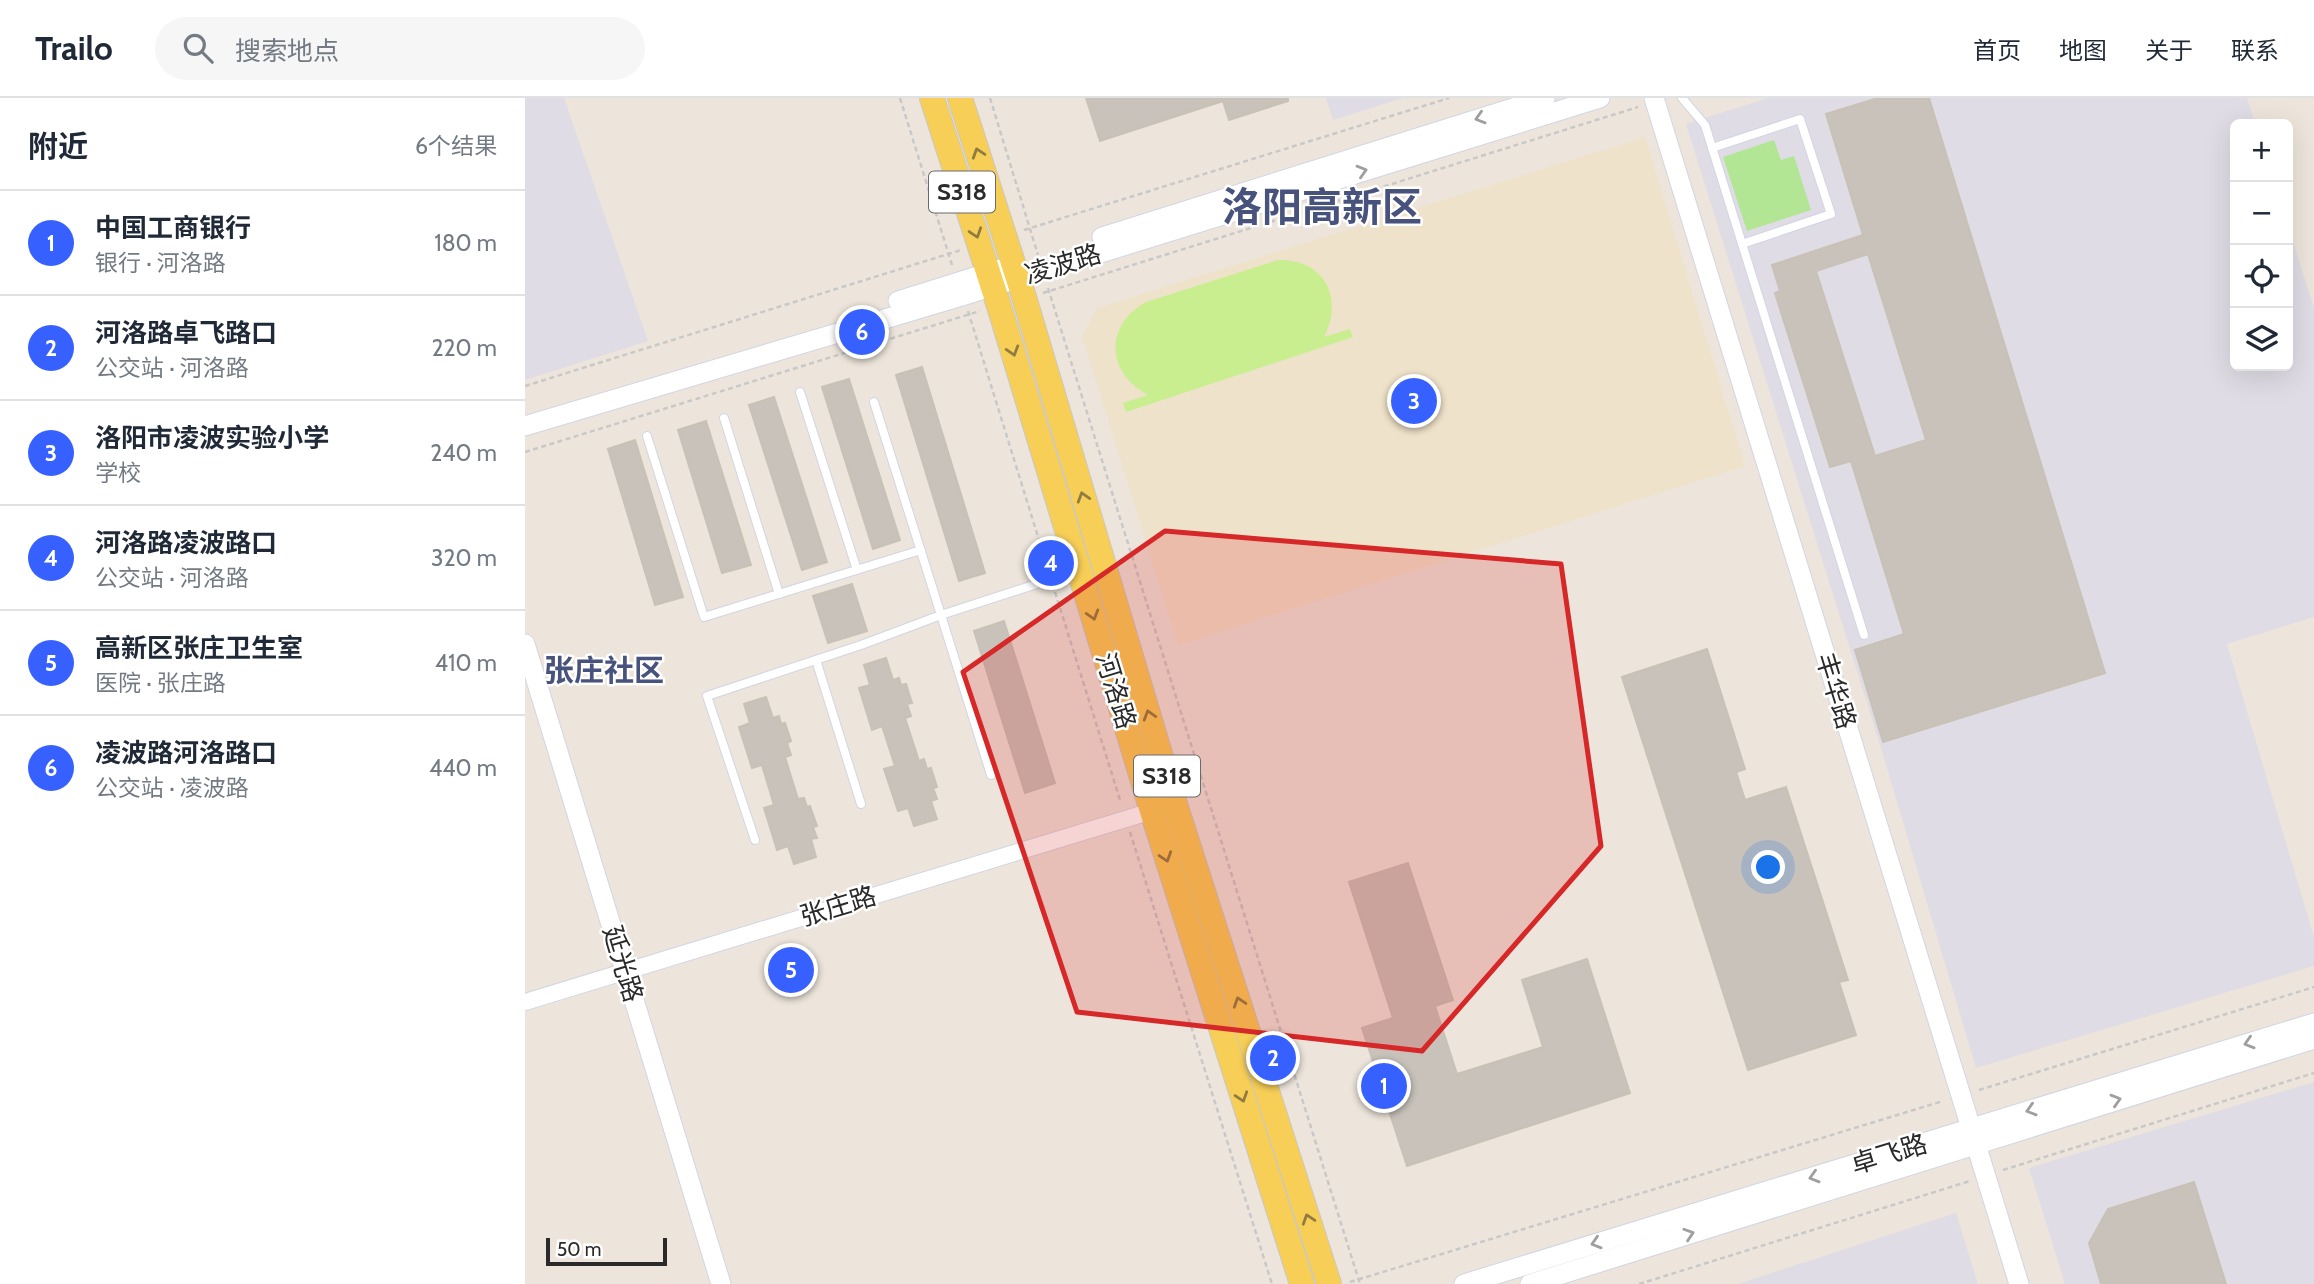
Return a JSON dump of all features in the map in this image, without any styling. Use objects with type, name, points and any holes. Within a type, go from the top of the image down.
[{"type":"main road","name":"河洛路","points":[[932,98],[993,288],[1152,811],[1302,1284]]},
{"type":"main road","name":"河洛路","points":[[960,98],[1018,280],[1175,804],[1329,1284]]},
{"type":"street","name":"凌波路","points":[[525,417],[960,289],[993,288],[1018,280],[1041,263],[1545,98]]},
{"type":"street","name":"凌波路","points":[[1041,263],[1600,98]]},
{"type":"street","name":"丰华路","points":[[1659,99],[1965,1094],[2030,1284]]},
{"type":"street","name":"凌波路","points":[[525,426],[960,289]]},
{"type":"street","name":"延光路","points":[[525,644],[707,1284]]},
{"type":"street","name":"延光路","points":[[525,687],[721,1284]]},
{"type":"street","name":"张庄路","points":[[525,1002],[1152,811]]},
{"type":"street","name":"卓飞路","points":[[1530,1284],[2314,1023]]},
{"type":"street","name":"卓飞路","points":[[1464,1284],[2314,1039]]},
{"type":"street","name":"丰华路","points":[[1978,1135],[2019,1284]]},
{"type":"lane","points":[[1682,98],[1705,125],[1864,635]]},
{"type":"lane","points":[[1712,148],[1800,119],[1831,214],[1742,244]]},
{"type":"lane","points":[[800,392],[857,570]]},
{"type":"lane","points":[[874,402],[991,775]]},
{"type":"lane","points":[[724,418],[779,594]]},
{"type":"lane","points":[[647,436],[704,617],[921,550]]},
{"type":"lane","points":[[755,840],[707,696],[1052,579]]},
{"type":"lane","points":[[816,660],[861,804]]},
{"type":"path","points":[[899,98],[1272,1284]]},
{"type":"path","points":[[990,98],[1359,1282]]},
{"type":"path","points":[[1018,280],[1049,291],[1659,99]]},
{"type":"path","points":[[525,452],[969,314],[993,288]]},
{"type":"path","points":[[1345,1284],[1359,1282],[2314,987]]},
{"type":"highlighted area","points":[[1165,531],[1561,564],[1601,846],[1422,1051],[1077,1012],[963,672]]},
{"type":"shaded area","points":[[525,98],[564,98],[648,341],[525,380]]},
{"type":"shaded area","points":[[1326,98],[1403,98],[1333,120]]},
{"type":"shaded area","points":[[1768,98],[2247,98],[2253,119],[2230,119],[2230,371],[2293,371],[2293,242],[2314,308],[2314,617],[2227,644],[2314,937],[2314,966],[1976,1068],[1881,748],[1686,124]]},
{"type":"shaded area","points":[[1645,137],[1745,466],[1178,645],[1082,336],[1097,308]]},
{"type":"shaded area","points":[[2314,1082],[2314,1284],[2065,1284],[2029,1168]]},
{"type":"shaded area","points":[[1956,1213],[1978,1284],[1738,1284],[1793,1266]]},
{"type":"green space","points":[[1774,140],[1781,160],[1794,156],[1811,210],[1747,231],[1723,157]]},
{"type":"green space","points":[[1278,260],[1294,261],[1308,266],[1326,284],[1331,295],[1332,308],[1324,337],[1350,329],[1353,337],[1126,412],[1123,403],[1148,395],[1134,386],[1124,374],[1115,349],[1117,336],[1132,312],[1146,302]]},
{"type":"building","points":[[1086,98],[1288,98],[1288,101],[1229,120],[1223,101],[1100,141]]},
{"type":"building","points":[[1878,98],[1929,98],[2105,673],[1883,742],[1855,650],[1904,634],[1851,461],[1830,467],[1775,293],[1780,291],[1772,265],[1863,235],[1826,114]],"holes":[[[1868,254],[1926,440],[1875,456],[1816,271]]]},
{"type":"building","points":[[922,367],[985,573],[959,581],[896,375]]},
{"type":"building","points":[[849,379],[900,540],[873,549],[822,387]]},
{"type":"building","points":[[774,397],[827,562],[802,570],[749,405]]},
{"type":"building","points":[[706,421],[751,565],[722,573],[678,430]]},
{"type":"building","points":[[635,440],[683,597],[655,605],[608,449]]},
{"type":"building","points":[[852,584],[867,631],[828,643],[813,596]]},
{"type":"building","points":[[1004,621],[1055,783],[1025,793],[974,631]]},
{"type":"building","points":[[1707,649],[1745,769],[1736,772],[1745,800],[1786,787],[1848,980],[1839,982],[1856,1035],[1748,1070],[1622,677]]},
{"type":"building","points":[[886,658],[893,680],[899,678],[901,685],[906,684],[912,703],[907,704],[911,716],[905,718],[919,761],[924,759],[927,769],[931,768],[937,787],[933,788],[937,799],[931,801],[937,819],[914,826],[908,808],[898,811],[884,769],[895,766],[882,726],[872,730],[859,688],[870,685],[864,665]]},
{"type":"building","points":[[766,697],[773,718],[779,716],[781,724],[785,723],[791,741],[787,743],[791,755],[785,757],[798,799],[804,798],[807,807],[810,806],[817,826],[813,827],[817,838],[811,839],[816,857],[794,864],[788,846],[777,850],[764,808],[774,805],[762,765],[752,768],[739,727],[750,723],[744,704]]},
{"type":"building","points":[[1408,863],[1453,1000],[1435,1006],[1457,1074],[1543,1047],[1522,980],[1587,959],[1630,1093],[1407,1166],[1362,1028],[1393,1018],[1349,882]]},
{"type":"building","points":[[2194,1182],[2226,1284],[2101,1284],[2089,1243],[2108,1209]]},
{"type":"place","name":"凌波路河洛路口","points":[[862,332]]},
{"type":"place","name":"洛阳市凌波实验小学","points":[[1414,401]]},
{"type":"place","name":"河洛路凌波路口","points":[[1051,563]]},
{"type":"place","name":"高新区张庄卫生室","points":[[791,970]]},
{"type":"place","name":"河洛路卓飞路口","points":[[1273,1058]]},
{"type":"place","name":"中国工商银行","points":[[1384,1086]]},
{"type":"district","name":"洛阳高新区","points":[[1322,207]]},
{"type":"district","name":"张庄社区","points":[[604,671]]}]
